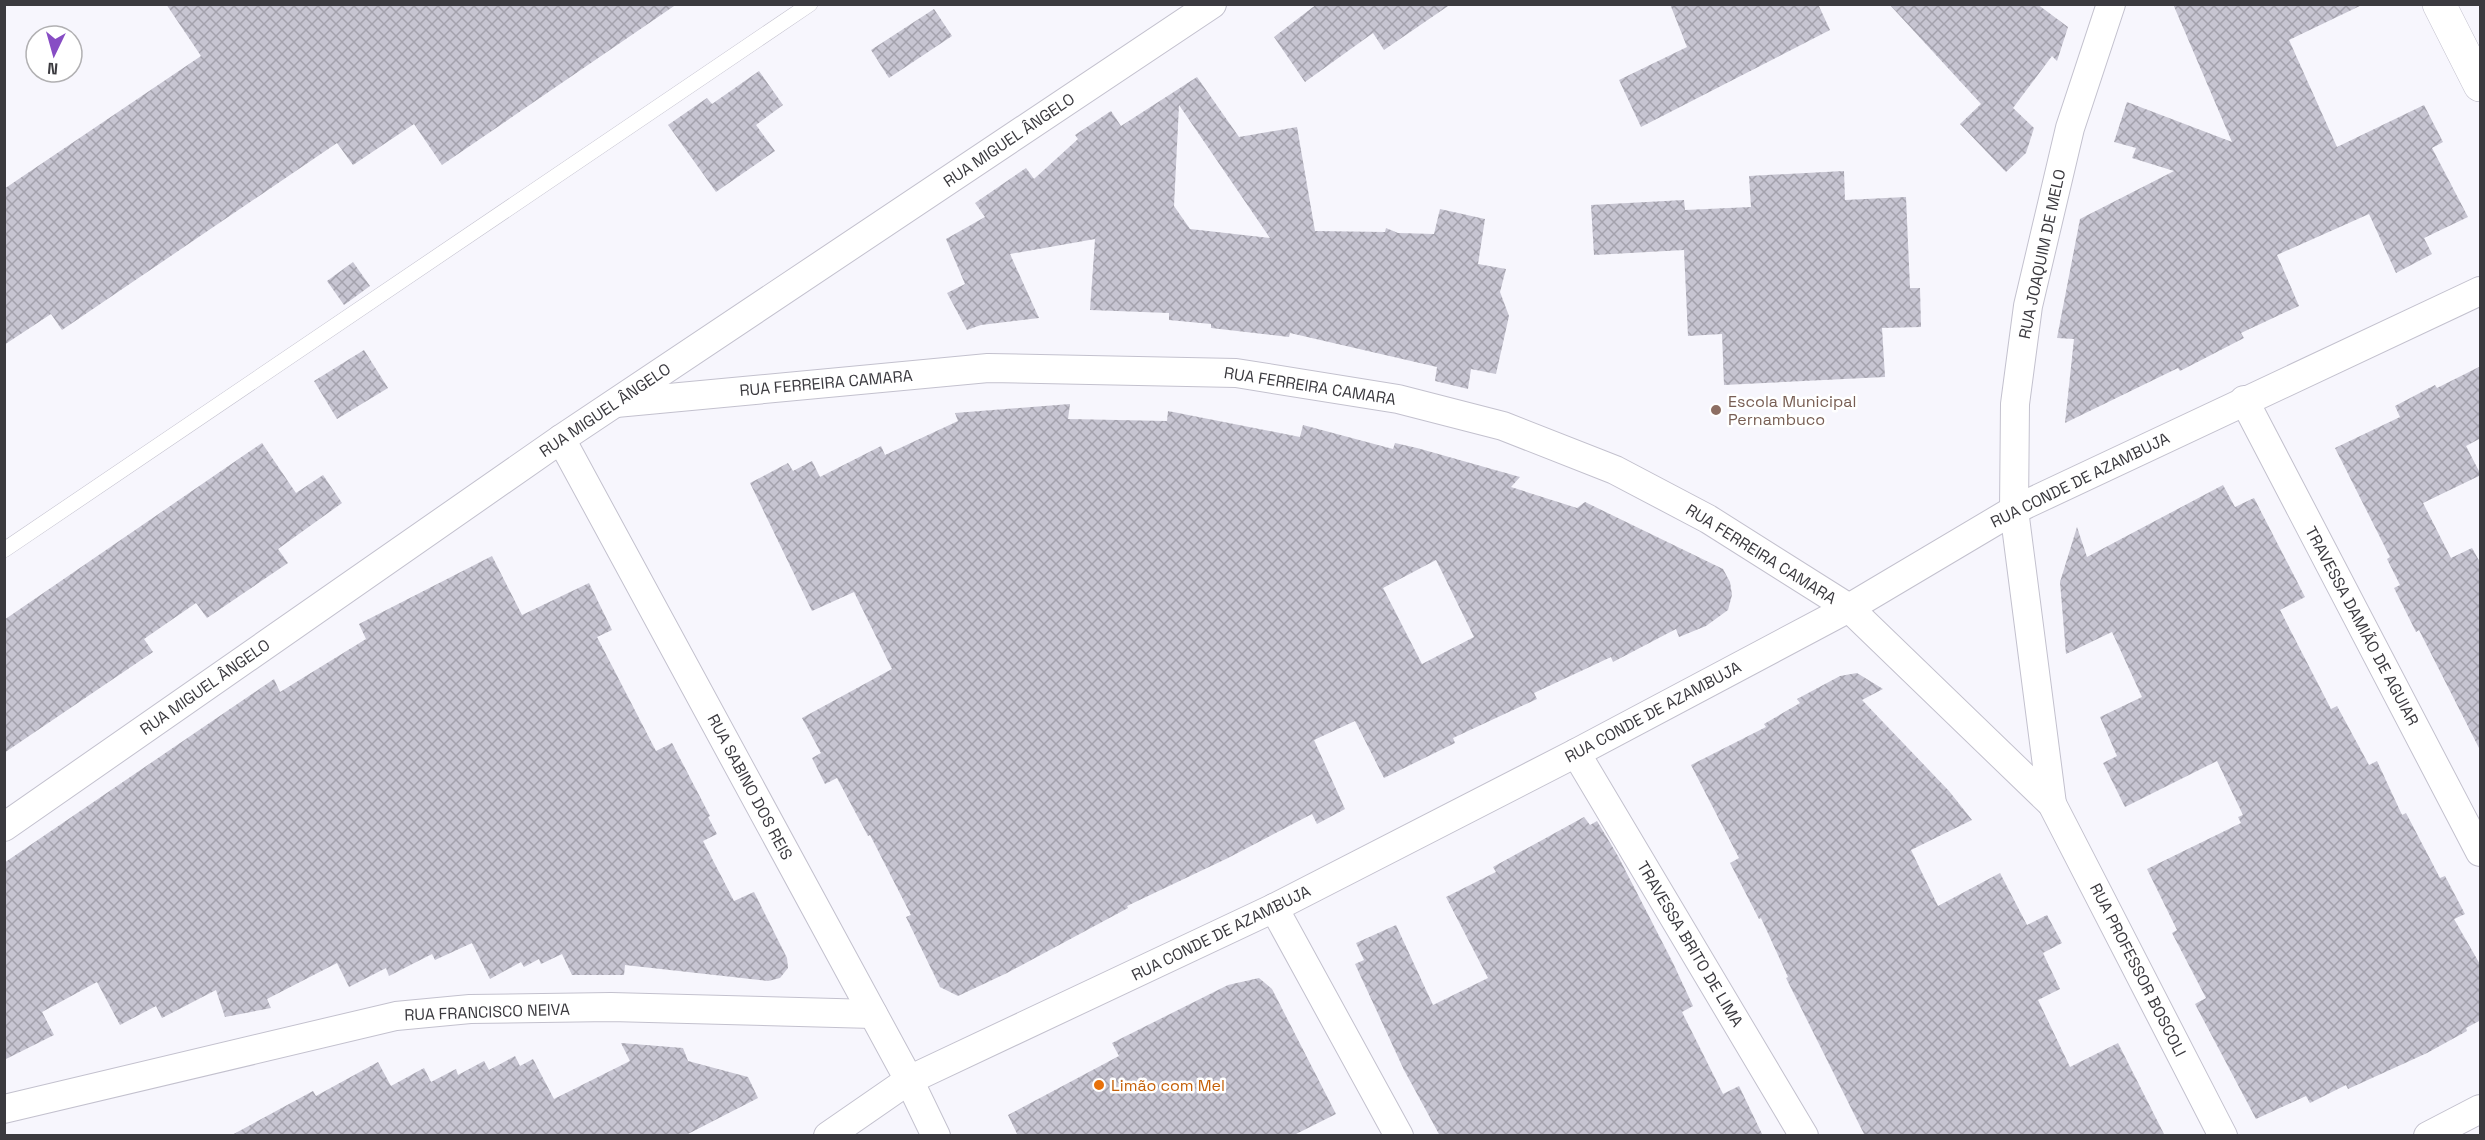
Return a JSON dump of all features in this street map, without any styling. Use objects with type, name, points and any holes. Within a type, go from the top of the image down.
[{"type":"main road","points":[[2439,4],[2481,85]]},
{"type":"street","name":"RUA MIGUEL ÂNGELO","points":[[4,826],[561,439],[1212,4]]},
{"type":"street","name":"RUA JOAQUIM DE MELO","points":[[2014,510],[2015,405],[2028,306],[2070,128],[2111,4]]},
{"type":"street","name":"RUA CONDE DE AZAMBUJA","points":[[828,1136],[909,1080],[1274,908],[1576,753],[1849,608],[2014,510],[2244,400],[2481,291]]},
{"type":"street","name":"RUA FERREIRA CAMARA","points":[[616,403],[988,368],[1236,373],[1398,399],[1503,426],[1615,470],[1708,519],[1849,608]]},
{"type":"street","name":"TRAVESSA DAMIÃO DE AGUIAR","points":[[2244,400],[2481,852]]},
{"type":"street","name":"RUA SABINO DOS REIS","points":[[561,439],[909,1080],[936,1136]]},
{"type":"street","name":"RUA PROFESSOR BOSCOLI","points":[[2014,510],[2052,804]]},
{"type":"street","name":"RUA PROFESSOR BOSCOLI","points":[[1849,608],[2052,804],[2223,1136]]},
{"type":"street","name":"TRAVESSA BRITO DE LIMA","points":[[1576,753],[1804,1136]]},
{"type":"street","points":[[1274,908],[1399,1136]]},
{"type":"street","name":"RUA FRANCISCO NEIVA","points":[[4,1109],[396,1016],[470,1009],[610,1007],[873,1014]]},
{"type":"street","points":[[2428,1136],[2481,1109]]},
{"type":"lane","points":[[4,550],[810,4]]},
{"type":"building","points":[[166,4],[677,4],[442,165],[414,124],[353,165],[337,143],[62,330],[51,314],[4,345],[4,189],[201,56]]},
{"type":"building","points":[[1317,4],[1451,4],[1384,50],[1373,33],[1305,82],[1274,37]]},
{"type":"building","points":[[1670,4],[1818,4],[1830,30],[1641,127],[1619,80],[1687,47]]},
{"type":"building","points":[[1889,4],[2037,4],[2068,27],[2057,61],[2052,56],[2013,108],[2034,128],[2026,153],[2006,172],[1960,124],[1981,104]]},
{"type":"building","points":[[2173,4],[2364,4],[2289,40],[2337,147],[2424,105],[2443,142],[2432,148],[2468,217],[2424,238],[2432,254],[2396,273],[2369,214],[2277,255],[2299,306],[2241,333],[2244,338],[2180,371],[2178,368],[2065,423],[2074,339],[2057,338],[2080,219],[2174,171],[2132,158],[2136,148],[2114,142],[2127,102],[2232,142]]},
{"type":"building","points":[[934,9],[952,36],[889,78],[871,50]]},
{"type":"building","points":[[759,71],[783,105],[756,125],[775,151],[716,192],[668,125],[707,98],[712,104]]},
{"type":"building","points":[[1197,77],[1239,137],[1297,127],[1315,231],[1385,232],[1386,228],[1398,233],[1434,234],[1440,209],[1485,219],[1478,264],[1506,269],[1500,292],[1509,316],[1496,374],[1471,369],[1468,389],[1435,381],[1437,367],[1290,333],[1289,337],[1211,328],[1211,324],[1169,320],[1169,313],[1090,310],[1095,239],[1010,254],[1039,318],[981,325],[967,330],[947,293],[965,284],[946,239],[985,217],[975,203],[1026,168],[1034,179],[1078,139],[1075,135],[1111,111],[1121,126]],"holes":[[[1179,105],[1270,238],[1190,229],[1174,206]]]},
{"type":"building","points":[[1844,171],[1845,200],[1906,197],[1910,288],[1920,288],[1921,327],[1882,328],[1885,377],[1724,385],[1722,334],[1688,336],[1684,250],[1594,255],[1591,205],[1684,200],[1685,210],[1751,207],[1749,176]]},
{"type":"building","points":[[353,262],[370,286],[344,305],[327,281]]},
{"type":"building","points":[[364,350],[388,388],[337,419],[314,381]]},
{"type":"building","points":[[2481,366],[2481,438],[2466,446],[2481,475],[2423,503],[2451,558],[2472,548],[2481,564],[2481,752],[2419,630],[2416,632],[2394,588],[2400,585],[2387,559],[2390,557],[2335,448],[2400,417],[2395,406],[2435,385],[2437,388]]},
{"type":"building","points":[[1070,404],[1068,419],[1167,421],[1168,411],[1300,437],[1303,425],[1393,449],[1395,443],[1417,448],[1520,477],[1511,487],[1577,508],[1585,502],[1723,569],[1730,582],[1732,595],[1728,610],[1706,626],[1679,637],[1676,629],[1613,662],[1611,657],[1534,693],[1537,699],[1453,738],[1455,743],[1384,778],[1355,721],[1314,740],[1345,809],[1317,824],[1312,814],[1228,858],[1127,906],[1128,908],[1007,973],[958,996],[940,987],[906,917],[911,915],[870,835],[868,836],[837,778],[825,784],[812,758],[821,753],[802,718],[892,669],[854,592],[812,611],[750,483],[788,463],[793,471],[812,461],[820,477],[881,446],[885,455],[958,421],[955,413]],"holes":[[[1436,560],[1474,637],[1422,664],[1383,588]]]},
{"type":"building","points":[[262,443],[296,493],[323,475],[342,503],[278,549],[288,563],[207,618],[196,603],[144,639],[153,652],[4,753],[4,620]]},
{"type":"building","points":[[2223,485],[2235,507],[2254,498],[2305,597],[2280,610],[2331,709],[2337,706],[2369,765],[2377,761],[2402,815],[2406,813],[2440,878],[2445,876],[2465,914],[2454,919],[2481,966],[2481,1020],[2466,1028],[2467,1031],[2427,1053],[2348,1089],[2346,1085],[2310,1103],[2306,1096],[2256,1119],[2195,1004],[2206,998],[2172,933],[2177,930],[2147,869],[2241,823],[2238,817],[2243,815],[2217,761],[2125,807],[2103,763],[2117,756],[2100,717],[2142,697],[2112,632],[2066,654],[2060,582],[2077,527],[2087,557]]},
{"type":"building","points":[[492,556],[522,615],[589,583],[612,630],[597,637],[656,751],[672,743],[710,816],[708,817],[717,834],[703,841],[734,901],[754,892],[787,958],[788,968],[780,978],[768,981],[625,965],[624,975],[572,975],[562,954],[541,964],[539,959],[524,967],[521,962],[490,979],[472,943],[435,960],[432,954],[389,976],[386,968],[349,987],[337,963],[267,999],[271,1008],[225,1017],[216,990],[162,1018],[156,1006],[120,1025],[97,982],[42,1012],[54,1035],[4,1060],[4,863],[274,679],[280,692],[366,639],[359,624]]},
{"type":"building","points":[[1857,673],[1883,689],[1862,700],[1949,791],[1972,820],[1911,850],[1938,906],[2000,873],[2027,925],[2047,915],[2062,943],[2043,953],[2060,989],[2038,1000],[2070,1067],[2118,1043],[2165,1136],[1865,1136],[1786,978],[1788,977],[1761,918],[1759,919],[1730,863],[1739,858],[1691,765],[1766,727],[1764,724],[1800,703],[1797,699],[1840,676]]},
{"type":"building","points":[[1584,817],[1590,825],[1597,821],[1618,856],[1673,963],[1693,1006],[1682,1012],[1723,1094],[1739,1086],[1763,1136],[1440,1136],[1404,1070],[1355,964],[1364,960],[1356,943],[1396,925],[1433,1005],[1488,978],[1446,897],[1496,872],[1493,867]]},
{"type":"building","points":[[1259,978],[1272,989],[1336,1114],[1292,1136],[1018,1136],[1008,1115],[1119,1056],[1112,1043],[1228,985]]},
{"type":"building","points":[[621,1043],[683,1048],[688,1061],[748,1077],[758,1098],[684,1136],[230,1136],[313,1091],[316,1096],[378,1062],[391,1086],[424,1068],[431,1082],[456,1069],[458,1075],[484,1061],[489,1070],[515,1056],[520,1066],[533,1059],[554,1099],[630,1061]]},
{"type":"place","name":"Escola Municipal Pernambuco","points":[[1716,410]]},
{"type":"place","name":"Limão com Mel","points":[[1099,1085]]}]
